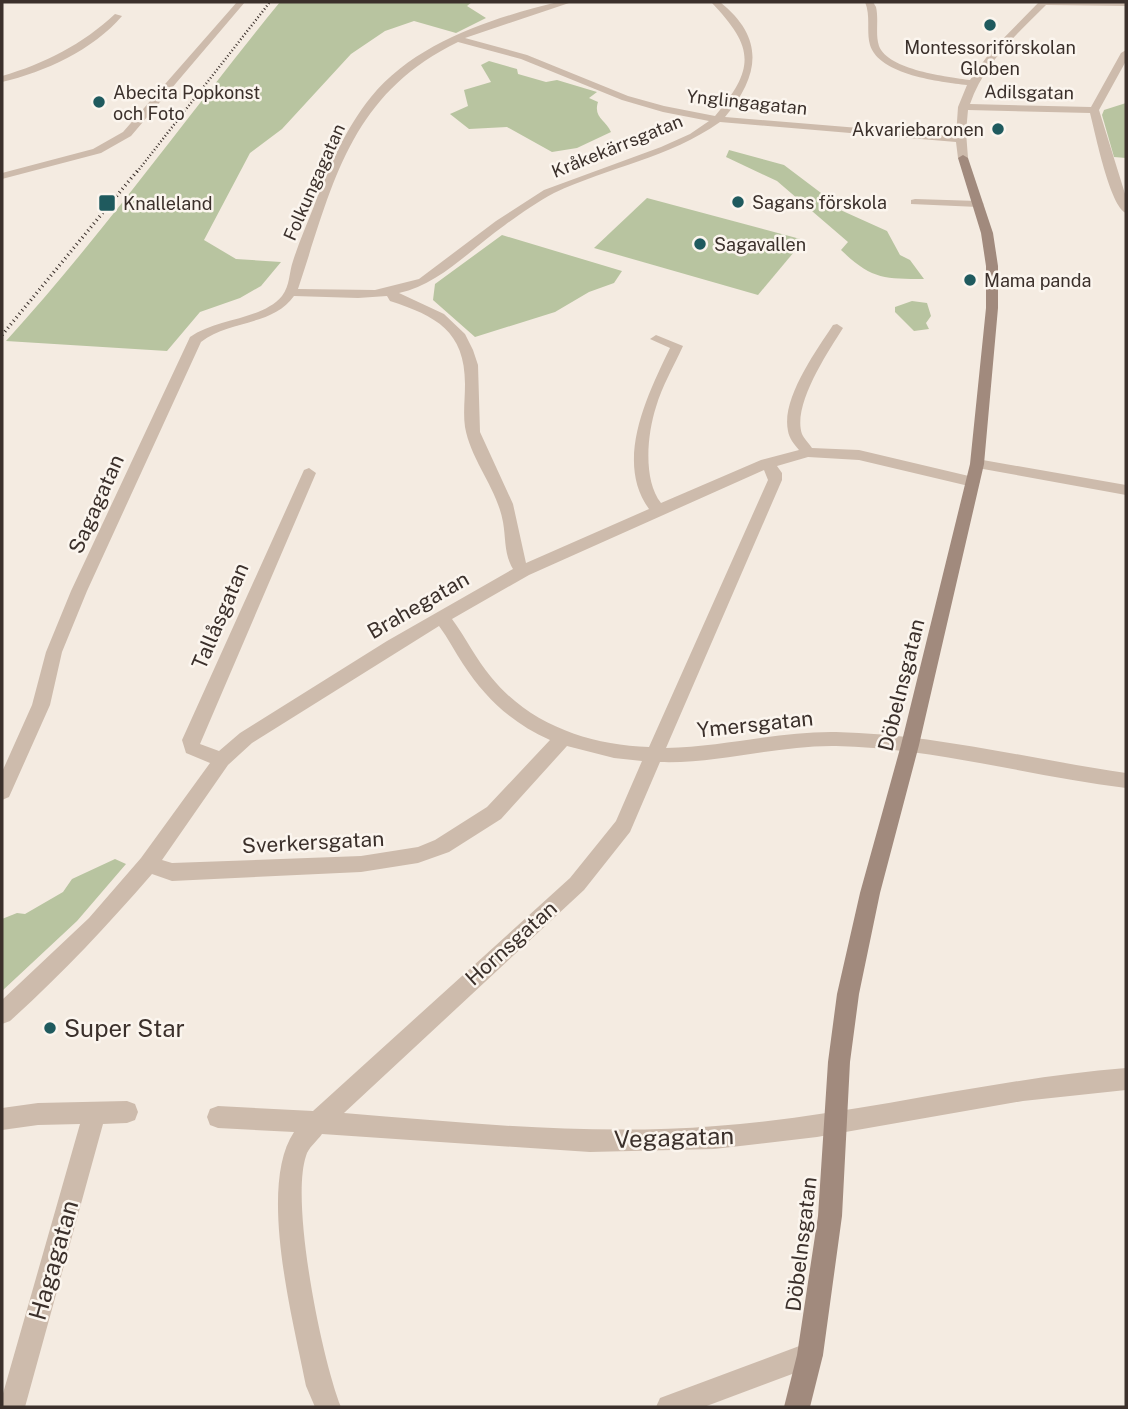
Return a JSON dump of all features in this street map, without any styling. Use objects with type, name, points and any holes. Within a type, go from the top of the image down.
[{"type":"street","points":[[2,176],[97,151],[127,134],[241,2]]},
{"type":"street","name":"Folkungagatan","points":[[292,292],[299,262],[327,188],[361,119],[376,97],[395,77],[420,58],[458,39],[506,20],[568,2]]},
{"type":"street","name":"Kråkekärrsgatan","points":[[292,292],[392,292],[423,282],[544,194],[590,174],[669,148],[717,120],[737,96],[749,62],[744,36],[734,19],[715,2]]},
{"type":"street","points":[[869,2],[875,29],[874,46],[880,55],[915,72],[971,83]]},
{"type":"street","points":[[1044,2],[1126,3]]},
{"type":"street","name":"Döbelnsgatan","points":[[797,1407],[810,1355],[830,1216],[839,1062],[848,994],[870,893],[910,745],[975,473],[992,308],[992,266],[978,204],[963,158],[960,139],[963,107],[971,83],[983,65],[1044,2]]},
{"type":"street","points":[[2,79],[78,46],[118,16]]},
{"type":"street","name":"Ynglingagatan","points":[[458,39],[524,57],[625,98],[717,120],[960,139]]},
{"type":"street","points":[[1126,53],[1094,110],[1114,181],[1126,210]]},
{"type":"street","name":"Adilsgatan","points":[[963,107],[1094,110]]},
{"type":"street","points":[[915,202],[978,204]]},
{"type":"street","name":"Sagagatan","points":[[2,792],[41,705],[54,652],[79,590],[186,355],[205,331],[278,306],[292,292]]},
{"type":"street","points":[[392,292],[394,298],[434,313],[453,326],[466,343],[472,361],[471,426],[476,443],[503,495],[512,523],[514,561],[523,571]]},
{"type":"street","points":[[807,452],[794,432],[797,407],[810,371],[837,328]]},
{"type":"street","points":[[656,339],[677,346],[649,406],[644,432],[642,479],[645,493],[657,509]]},
{"type":"street","name":"Brahegatan","points":[[2,1014],[50,971],[96,924],[148,864],[222,761],[246,738],[267,722],[440,617],[523,571],[657,509],[766,463],[807,452],[859,456],[975,473],[1126,490]]},
{"type":"street","name":"Hornsgatan","points":[[328,1407],[319,1386],[291,1226],[290,1180],[294,1153],[319,1121],[577,884],[623,826],[775,480],[775,473],[766,463]]},
{"type":"street","name":"Tallåsgatan","points":[[222,761],[192,748],[191,740],[309,473]]},
{"type":"street","name":"Ymersgatan","points":[[440,617],[451,627],[462,650],[496,695],[535,725],[563,738],[620,752],[655,755],[717,754],[831,739],[910,745],[1126,781]]},
{"type":"street","name":"Sverkersgatan","points":[[148,864],[172,872],[362,864],[418,855],[442,846],[494,813],[563,738]]},
{"type":"street","name":"Vegagatan","points":[[218,1116],[319,1121],[483,1136],[599,1140],[714,1138],[837,1123],[1065,1082],[1126,1079]]},
{"type":"street","points":[[2,1119],[38,1114],[127,1112]]},
{"type":"street","name":"Hagagatan","points":[[12,1407],[95,1113]]},
{"type":"street","points":[[668,1407],[810,1355]]},
{"type":"green space","points":[[280,2],[472,2],[467,6],[486,18],[456,33],[414,21],[385,31],[351,54],[282,129],[250,153],[204,240],[236,259],[281,262],[261,286],[240,298],[200,312],[167,351],[6,341],[112,216]]},
{"type":"green space","points":[[489,61],[517,69],[518,74],[546,82],[557,80],[597,92],[589,98],[598,102],[597,112],[611,132],[577,148],[552,152],[507,127],[469,129],[450,114],[468,106],[464,90],[491,82],[481,65]]},
{"type":"green space","points":[[1126,103],[1126,158],[1114,157],[1102,115],[1104,110]]},
{"type":"green space","points":[[729,150],[784,165],[829,199],[836,208],[887,231],[900,255],[910,260],[924,279],[898,279],[861,267],[841,250],[848,242],[777,181],[726,157]]},
{"type":"green space","name":"Sagavallen","points":[[647,198],[804,240],[758,295],[594,248]]},
{"type":"green space","points":[[502,235],[622,271],[614,283],[589,292],[555,312],[475,337],[433,300],[435,284]]},
{"type":"green space","points":[[912,301],[927,303],[931,316],[926,323],[929,329],[914,331],[895,312],[895,307]]},
{"type":"green space","points":[[115,859],[126,864],[77,921],[2,991],[2,919],[17,913],[25,914],[63,892],[72,879]]},
{"type":"railway","points":[[137,172],[270,2]]},
{"type":"railway","points":[[2,335],[138,170]]},
{"type":"place","name":"Montessoriförskolan Globen","points":[[990,25]]},
{"type":"place","name":"Abecita Popkonst och Foto","points":[[99,102]]},
{"type":"place","name":"Akvariebaronen","points":[[998,129]]},
{"type":"place","name":"Sagans förskola","points":[[738,202]]},
{"type":"place","name":"Knalleland","points":[[107,203]]},
{"type":"place","name":"Sagavallen","points":[[700,244]]},
{"type":"place","name":"Mama panda","points":[[970,280]]},
{"type":"place","name":"Super Star","points":[[50,1028]]}]
